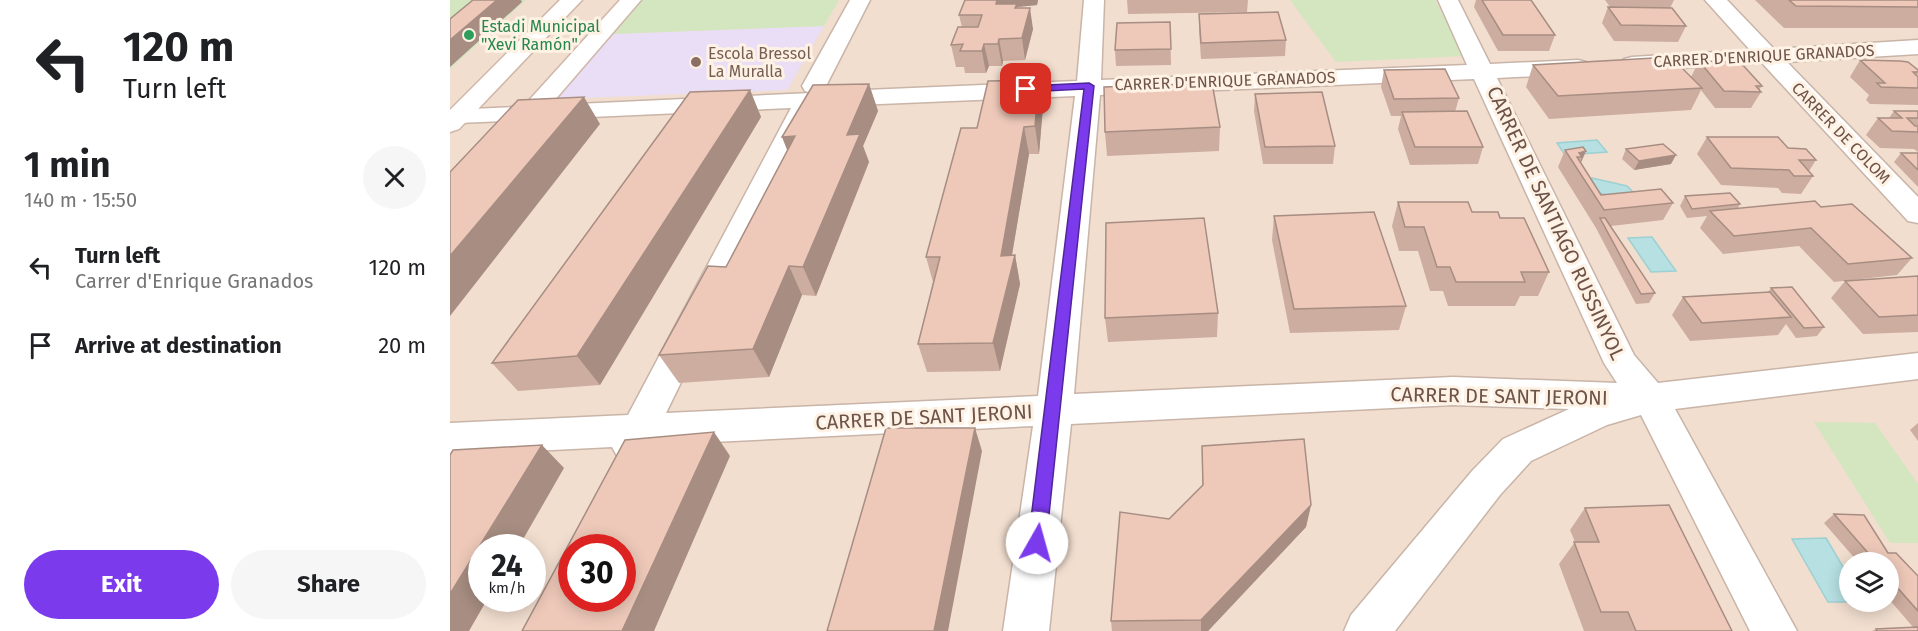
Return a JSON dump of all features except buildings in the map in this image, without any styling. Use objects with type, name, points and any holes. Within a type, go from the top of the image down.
[{"type":"street","points":[[454,119],[572,0]]},
{"type":"street","points":[[495,153],[631,0]]},
{"type":"street","points":[[617,474],[807,99],[860,0]]},
{"type":"street","points":[[1026,631],[1054,411],[1089,86],[1094,0]]},
{"type":"street","name":"CARRER DE SANTIAGO RUSSINYOL","points":[[1448,0],[1485,72],[1621,363],[1650,398],[1774,631]]},
{"type":"street","name":"CARRER DE COLOM","points":[[1715,0],[1918,214]]},
{"type":"street","name":"CARRER D'ENRIQUE GRANADOS","points":[[454,119],[533,111],[1089,86],[1485,72],[1918,47]]},
{"type":"street","points":[[1877,50],[1902,68]]},
{"type":"street","points":[[1367,631],[1486,483],[1517,450],[1597,413],[1650,398],[1918,366]]},
{"type":"street","name":"CARRER DE SANT JERONI","points":[[450,439],[639,432],[1453,391],[1650,398]]},
{"type":"shaded area","points":[[450,0],[1918,0],[1918,631],[450,631]]},
{"type":"shaded area","name":"Escola Bressol La Muralla","points":[[824,26],[787,90],[555,99],[612,34]]},
{"type":"green space","name":"Estadi Municipal \"Xevi Ramón\"","points":[[450,0],[526,0],[450,69]]},
{"type":"green space","points":[[642,0],[839,0],[824,26],[612,34]]},
{"type":"green space","points":[[1290,0],[1435,0],[1465,56],[1336,62]]},
{"type":"green space","points":[[1814,422],[1875,423],[1918,484],[1918,543],[1890,543]]},
{"type":"water","points":[[1597,140],[1607,152],[1565,155],[1557,143]]},
{"type":"water","points":[[1592,178],[1627,186],[1645,204],[1591,191]]},
{"type":"water","points":[[1652,237],[1676,271],[1651,272],[1628,238]]},
{"type":"water","points":[[1826,538],[1839,560],[1839,602],[1828,602],[1792,539]]},
{"type":"place","name":"Estadi Municipal \"Xevi Ramón\"","points":[[469,35]]},
{"type":"place","name":"Escola Bressol La Muralla","points":[[696,62]]},
{"type":"route","points":[[1026,89],[1089,86],[1054,411],[1037,543]]}]
